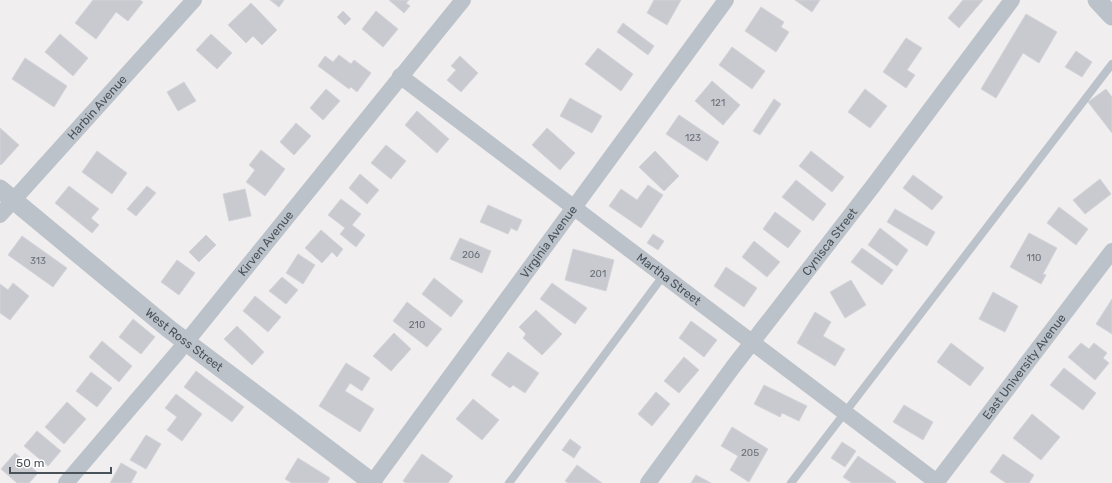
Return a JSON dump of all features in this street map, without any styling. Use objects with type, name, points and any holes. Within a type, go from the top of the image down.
[{"type":"street","name":"Harbin Avenue","points":[[0,215],[7,195],[194,0]]},
{"type":"street","name":"Kirven Avenue","points":[[66,483],[185,342],[463,0]]},
{"type":"street","name":"Virginia Avenue","points":[[372,483],[726,0]]},
{"type":"street","name":"Cynisca Street","points":[[648,483],[1012,0]]},
{"type":"street","points":[[1097,0],[1112,16]]},
{"type":"street","name":"Martha Street","points":[[400,76],[937,483]]},
{"type":"street","name":"West Ross Street","points":[[7,195],[185,342],[372,483]]},
{"type":"street","name":"East University Avenue","points":[[937,483],[1112,251]]},
{"type":"lane","points":[[791,483],[1112,64]]},
{"type":"lane","points":[[509,483],[663,276]]},
{"type":"building","points":[[93,0],[140,0],[143,2],[128,21],[116,12],[96,39],[75,23]]},
{"type":"building","points":[[270,0],[284,0],[279,7]]},
{"type":"building","points":[[389,0],[409,0],[406,3],[410,6],[404,13]]},
{"type":"building","points":[[654,0],[681,0],[667,25],[647,13]]},
{"type":"building","points":[[795,0],[820,0],[812,12]]},
{"type":"building","points":[[963,0],[983,0],[959,28],[948,18]]},
{"type":"building","points":[[251,3],[277,30],[262,45],[253,36],[246,43],[228,25]]},
{"type":"building","points":[[761,7],[784,22],[781,27],[789,32],[776,52],[745,31]]},
{"type":"building","points":[[343,11],[351,19],[345,25],[337,17]]},
{"type":"building","points":[[376,11],[398,29],[383,47],[362,29]]},
{"type":"building","points":[[1026,14],[1057,32],[1039,63],[1023,53],[996,98],[981,89]]},
{"type":"building","points":[[623,23],[654,46],[648,55],[617,32]]},
{"type":"building","points":[[60,34],[88,58],[73,76],[45,52]]},
{"type":"building","points":[[211,34],[232,53],[217,69],[196,50]]},
{"type":"building","points":[[906,38],[922,48],[907,70],[915,75],[906,88],[883,72]]},
{"type":"building","points":[[732,47],[765,71],[752,89],[719,65]]},
{"type":"building","points":[[598,48],[633,74],[621,91],[585,64]]},
{"type":"building","points":[[1076,51],[1092,62],[1082,77],[1065,67]]},
{"type":"building","points":[[339,55],[351,64],[354,60],[371,73],[357,92],[351,87],[349,89],[318,66],[325,56],[333,62]]},
{"type":"building","points":[[460,56],[478,73],[461,92],[447,80],[456,70],[451,66]]},
{"type":"building","points":[[25,58],[67,86],[54,107],[12,79]]},
{"type":"building","points":[[712,81],[740,105],[723,125],[695,101]]},
{"type":"building","points":[[184,82],[196,101],[178,111],[167,92]]},
{"type":"building","points":[[326,89],[340,101],[323,120],[310,108]]},
{"type":"building","points":[[865,89],[887,106],[870,128],[848,112]]},
{"type":"building","points":[[1106,89],[1112,97],[1112,133],[1088,102]]},
{"type":"building","points":[[570,98],[602,116],[592,133],[560,116]]},
{"type":"building","points":[[774,99],[781,104],[760,135],[753,131]]},
{"type":"building","points":[[417,111],[449,139],[437,153],[405,125]]},
{"type":"building","points":[[679,115],[719,142],[707,161],[666,134]]},
{"type":"building","points":[[296,123],[311,136],[294,155],[280,142]]},
{"type":"building","points":[[0,128],[19,145],[1,165],[0,164]]},
{"type":"building","points":[[547,128],[575,153],[560,170],[532,145]]},
{"type":"building","points":[[386,145],[406,161],[391,179],[371,163]]},
{"type":"building","points":[[261,150],[285,169],[265,196],[246,182],[255,170],[249,165]]},
{"type":"building","points":[[97,151],[127,173],[112,194],[82,172]]},
{"type":"building","points":[[655,151],[679,176],[664,191],[639,167]]},
{"type":"building","points":[[811,151],[844,177],[832,192],[799,166]]},
{"type":"building","points":[[360,174],[379,190],[367,204],[349,188]]},
{"type":"building","points":[[913,175],[943,197],[932,210],[903,188]]},
{"type":"building","points":[[1100,179],[1111,194],[1085,214],[1073,200]]},
{"type":"building","points":[[796,180],[826,204],[813,221],[782,197]]},
{"type":"building","points":[[648,185],[663,195],[641,228],[609,206],[621,189],[637,200]]},
{"type":"building","points":[[69,186],[99,209],[91,218],[99,225],[92,233],[55,203]]},
{"type":"building","points":[[147,186],[156,193],[136,216],[127,209]]},
{"type":"building","points":[[245,189],[251,216],[229,221],[223,194]]},
{"type":"building","points":[[341,199],[361,214],[352,225],[365,235],[356,247],[340,234],[345,228],[328,215]]},
{"type":"building","points":[[488,205],[522,220],[517,231],[511,228],[508,234],[480,222]]},
{"type":"building","points":[[1059,207],[1088,229],[1076,245],[1047,223]]},
{"type":"building","points":[[895,209],[935,232],[927,246],[887,222]]},
{"type":"building","points":[[775,212],[801,231],[788,248],[763,229]]},
{"type":"building","points":[[880,228],[908,250],[897,266],[868,245]]},
{"type":"building","points":[[321,230],[343,249],[337,257],[332,252],[322,263],[305,248]]},
{"type":"building","points":[[1029,233],[1057,248],[1043,274],[1046,275],[1041,284],[1010,267]]},
{"type":"building","points":[[653,234],[664,241],[658,250],[647,243]]},
{"type":"building","points":[[206,235],[216,245],[199,262],[189,252]]},
{"type":"building","points":[[22,236],[67,268],[53,287],[8,255]]},
{"type":"building","points":[[460,238],[491,251],[482,273],[450,259]]},
{"type":"building","points":[[754,241],[780,262],[767,277],[742,257]]},
{"type":"building","points":[[862,248],[893,270],[882,285],[851,262]]},
{"type":"building","points":[[573,249],[614,260],[606,291],[565,280]]},
{"type":"building","points":[[298,254],[315,265],[303,284],[286,273]]},
{"type":"building","points":[[177,260],[195,273],[179,295],[161,282]]},
{"type":"building","points":[[726,267],[757,288],[744,307],[714,286]]},
{"type":"building","points":[[282,277],[298,290],[286,304],[269,291]]},
{"type":"building","points":[[434,278],[463,301],[451,317],[422,294]]},
{"type":"building","points":[[851,280],[866,305],[845,318],[830,292]]},
{"type":"building","points":[[13,283],[29,296],[10,320],[0,313],[0,284],[8,290]]},
{"type":"building","points":[[552,283],[587,308],[575,324],[540,299]]},
{"type":"building","points":[[993,292],[1018,306],[1005,332],[979,319]]},
{"type":"building","points":[[255,296],[281,317],[268,332],[243,311]]},
{"type":"building","points":[[1112,299],[1112,334],[1096,324]]},
{"type":"building","points":[[407,302],[442,329],[427,347],[393,321]]},
{"type":"building","points":[[536,310],[562,334],[542,355],[523,338],[526,334],[519,327]]},
{"type":"building","points":[[815,312],[831,322],[823,336],[845,349],[835,366],[797,343]]},
{"type":"building","points":[[133,319],[155,337],[141,354],[119,337]]},
{"type":"building","points":[[691,321],[717,340],[704,357],[679,338]]},
{"type":"building","points":[[237,326],[264,352],[252,365],[224,339]]},
{"type":"building","points":[[394,333],[411,349],[391,371],[373,356]]},
{"type":"building","points":[[102,341],[132,366],[119,382],[89,357]]},
{"type":"building","points":[[951,343],[984,368],[970,386],[937,362]]},
{"type":"building","points":[[1081,343],[1089,349],[1094,343],[1107,353],[1103,358],[1109,363],[1095,380],[1068,357]]},
{"type":"building","points":[[508,352],[539,373],[525,393],[513,385],[510,388],[491,375]]},
{"type":"building","points":[[684,357],[699,370],[679,393],[664,381]]},
{"type":"building","points":[[346,363],[370,378],[362,391],[350,383],[345,391],[374,409],[360,432],[319,406]]},
{"type":"building","points":[[1064,368],[1096,393],[1083,410],[1050,385]]},
{"type":"building","points":[[196,371],[244,407],[232,422],[184,387]]},
{"type":"building","points":[[91,372],[112,388],[97,407],[76,391]]},
{"type":"building","points":[[764,385],[807,406],[799,421],[782,413],[780,417],[754,404]]},
{"type":"building","points":[[656,392],[670,404],[652,426],[638,414]]},
{"type":"building","points":[[176,394],[202,414],[182,441],[167,430],[177,417],[165,408]]},
{"type":"building","points":[[473,399],[499,420],[482,440],[456,419]]},
{"type":"building","points":[[67,402],[86,419],[64,444],[45,427]]},
{"type":"building","points":[[904,405],[933,422],[923,440],[893,422]]},
{"type":"building","points":[[1032,414],[1060,437],[1041,460],[1013,438]]},
{"type":"building","points":[[732,427],[768,449],[749,482],[730,470],[738,456],[721,446]]},
{"type":"building","points":[[37,431],[61,451],[48,466],[24,446]]},
{"type":"building","points":[[146,435],[161,444],[146,469],[130,460]]},
{"type":"building","points":[[570,439],[581,447],[574,458],[562,450]]},
{"type":"building","points":[[842,442],[856,451],[845,467],[831,458]]},
{"type":"building","points":[[15,453],[38,473],[29,483],[17,483],[1,469]]},
{"type":"building","points":[[422,454],[453,476],[448,483],[406,483],[403,481]]},
{"type":"building","points":[[1003,454],[1034,475],[1029,483],[1006,483],[990,472]]},
{"type":"building","points":[[858,456],[896,482],[852,483],[843,477]]},
{"type":"building","points":[[298,458],[330,478],[327,483],[292,483],[285,479]]},
{"type":"building","points":[[121,463],[137,472],[131,483],[110,483]]},
{"type":"building","points":[[577,465],[602,483],[568,483],[565,481]]},
{"type":"building","points":[[696,475],[711,483],[691,483]]}]
